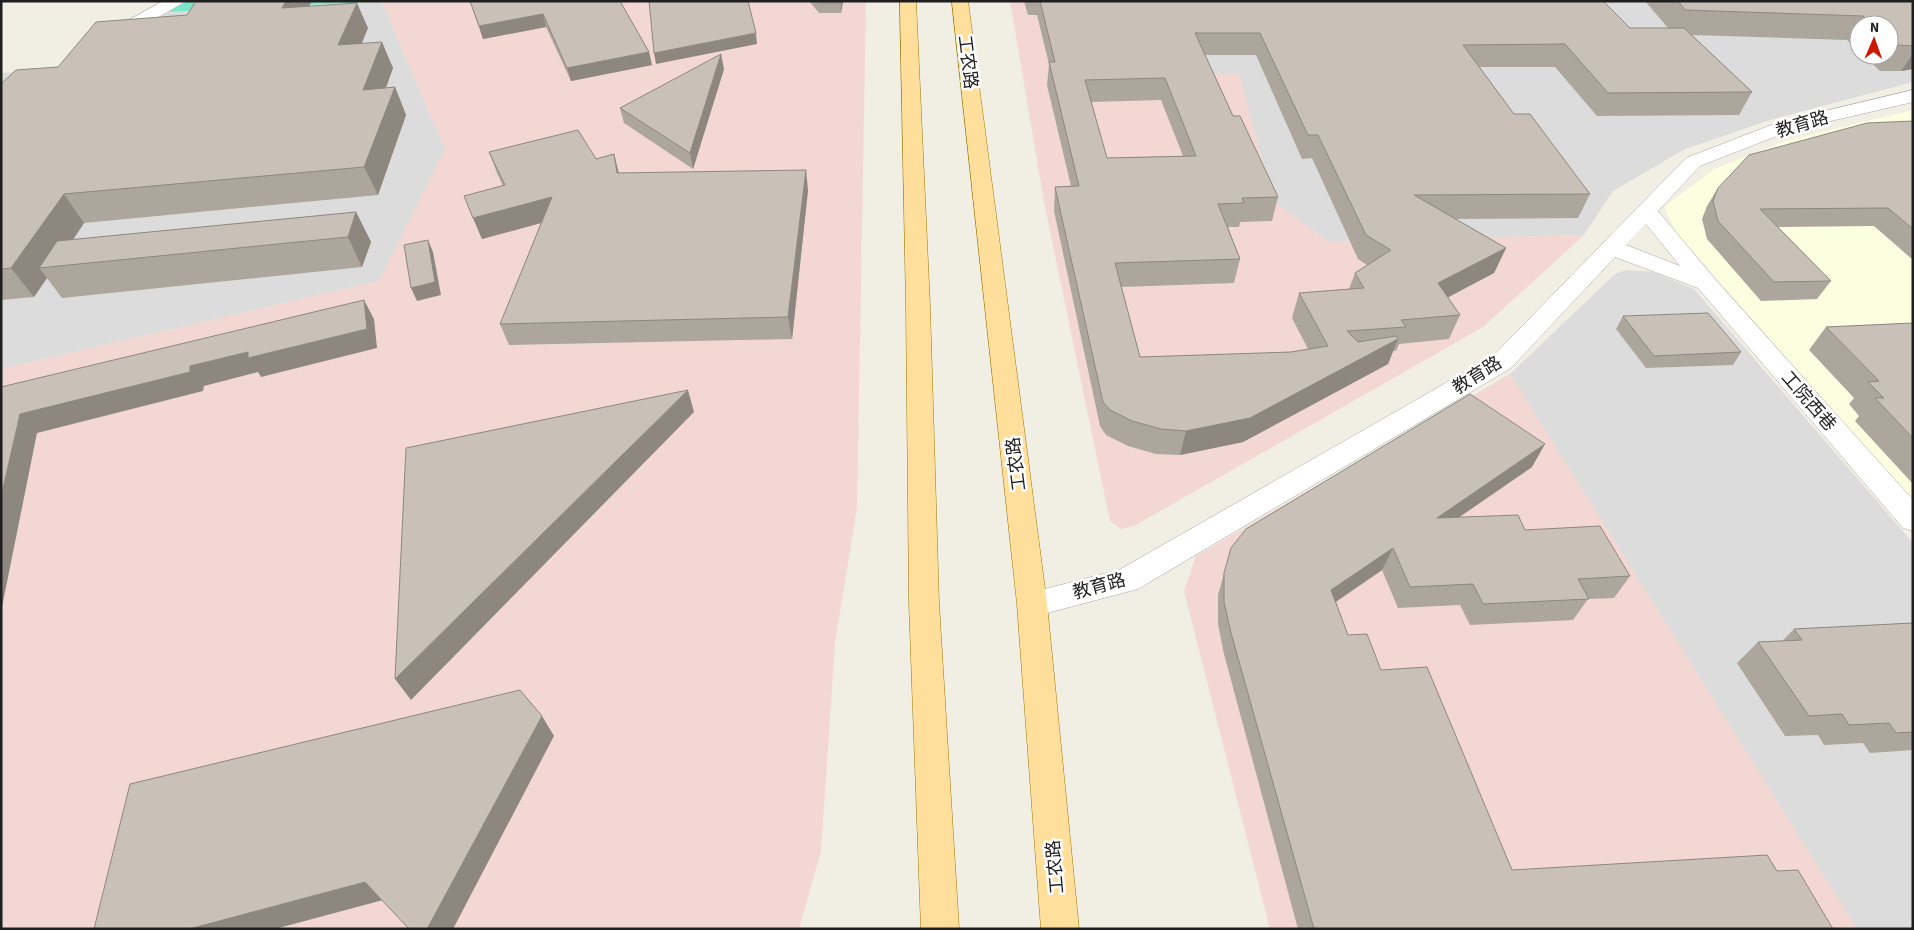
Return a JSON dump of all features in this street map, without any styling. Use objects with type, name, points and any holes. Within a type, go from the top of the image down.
[{"type":"main road","points":[[908,1],[918,296],[924,603],[940,929]]},
{"type":"main road","name":"工农路","points":[[960,1],[1032,604],[1060,929]]},
{"type":"street","points":[[100,44],[175,1]]},
{"type":"street","name":"教育路","points":[[1032,604],[1127,580],[1502,362],[1693,162],[1786,126],[1913,96]]},
{"type":"street","name":"工院西巷","points":[[1647,211],[1706,283],[1913,520]]},
{"type":"street","points":[[1612,248],[1706,283]]},
{"type":"shaded area","points":[[637,1],[639,3],[664,1],[866,1],[857,507],[835,643],[821,851],[799,929],[1,929],[1,369],[379,281],[445,149],[382,2]]},
{"type":"shaded area","points":[[1010,1],[1080,1],[1103,77],[1239,73],[1273,201],[1329,242],[1584,235],[1483,327],[1134,526],[1121,529],[1110,521],[1045,207]]},
{"type":"shaded area","points":[[1080,1],[1913,1],[1913,82],[1770,120],[1685,149],[1613,191],[1584,235],[1329,242],[1103,77]]},
{"type":"shaded area","points":[[382,2],[445,149],[379,281],[1,369],[1,73],[74,67],[168,12]]},
{"type":"shaded area","points":[[1913,110],[1913,502],[1675,231],[1664,207],[1714,169],[1788,140]]},
{"type":"shaded area","points":[[1626,270],[1653,272],[1694,289],[1913,543],[1913,929],[1857,929],[1510,374],[1615,274]]},
{"type":"shaded area","points":[[1510,374],[1857,929],[1270,929],[1184,591],[1196,556]]},
{"type":"green space","points":[[187,1],[387,1],[168,12]]},
{"type":"building","points":[[196,1],[286,1],[282,8],[357,3],[338,45],[382,42],[363,90],[395,87],[364,167],[64,194],[11,268],[1,269],[1,84],[16,70],[58,67],[96,22],[187,15]]},
{"type":"building","points":[[470,1],[620,1],[649,52],[567,68],[543,14],[479,26]]},
{"type":"building","points":[[649,1],[748,1],[756,33],[654,53]]},
{"type":"building","points":[[817,1],[841,1],[841,3],[818,3]]},
{"type":"building","points":[[1040,1],[1603,1],[1630,28],[1684,28],[1752,92],[1608,93],[1565,44],[1463,45],[1514,114],[1530,114],[1590,194],[1414,195],[1506,248],[1438,283],[1460,315],[1401,320],[1406,327],[1347,331],[1358,342],[1396,336],[1398,339],[1250,418],[1186,431],[1161,429],[1132,421],[1110,410],[1103,402],[1055,187],[1079,186],[1049,62],[1055,62]],"holes":[[[1195,33],[1260,33],[1308,135],[1318,135],[1366,235],[1391,250],[1355,273],[1364,288],[1299,293],[1328,346],[1291,352],[1140,357],[1115,263],[1240,259],[1218,204],[1244,203],[1242,198],[1278,197],[1240,116],[1233,116]],[[1165,78],[1196,156],[1107,158],[1085,80]]]},
{"type":"building","points":[[1678,1],[1913,1],[1913,46],[1899,45],[1899,15],[1849,16],[1685,10]]},
{"type":"building","points":[[721,54],[690,153],[620,108]]},
{"type":"building","points":[[1913,121],[1913,229],[1888,208],[1760,209],[1831,281],[1774,282],[1718,221],[1713,201],[1718,188],[1749,155],[1867,123]]},
{"type":"building","points":[[578,130],[596,159],[614,154],[617,173],[806,170],[788,317],[500,324],[552,197],[473,218],[464,196],[505,185],[489,152]]},
{"type":"building","points":[[356,212],[348,237],[39,268],[57,241]]},
{"type":"building","points":[[428,240],[435,282],[411,288],[404,245]]},
{"type":"building","points":[[364,300],[367,329],[248,358],[248,352],[190,366],[190,372],[20,414],[1,497],[1,387]]},
{"type":"building","points":[[1708,313],[1741,352],[1654,356],[1623,316]]},
{"type":"building","points":[[1913,323],[1913,438],[1875,398],[1884,398],[1868,382],[1879,381],[1826,327]]},
{"type":"building","points":[[688,390],[395,679],[406,448]]},
{"type":"building","points":[[1470,394],[1545,444],[1437,518],[1518,515],[1525,530],[1600,526],[1630,576],[1578,579],[1589,599],[1483,604],[1473,584],[1410,587],[1393,548],[1331,590],[1348,635],[1367,634],[1381,670],[1427,667],[1512,870],[1767,855],[1777,871],[1798,870],[1833,929],[1314,929],[1224,602],[1224,573],[1231,548],[1246,529]]},
{"type":"building","points":[[1913,623],[1913,732],[1896,733],[1889,723],[1849,725],[1842,714],[1809,716],[1758,642],[1802,640],[1794,629]]},
{"type":"building","points":[[520,690],[542,716],[427,929],[409,929],[365,882],[189,929],[94,929],[130,784]]}]
